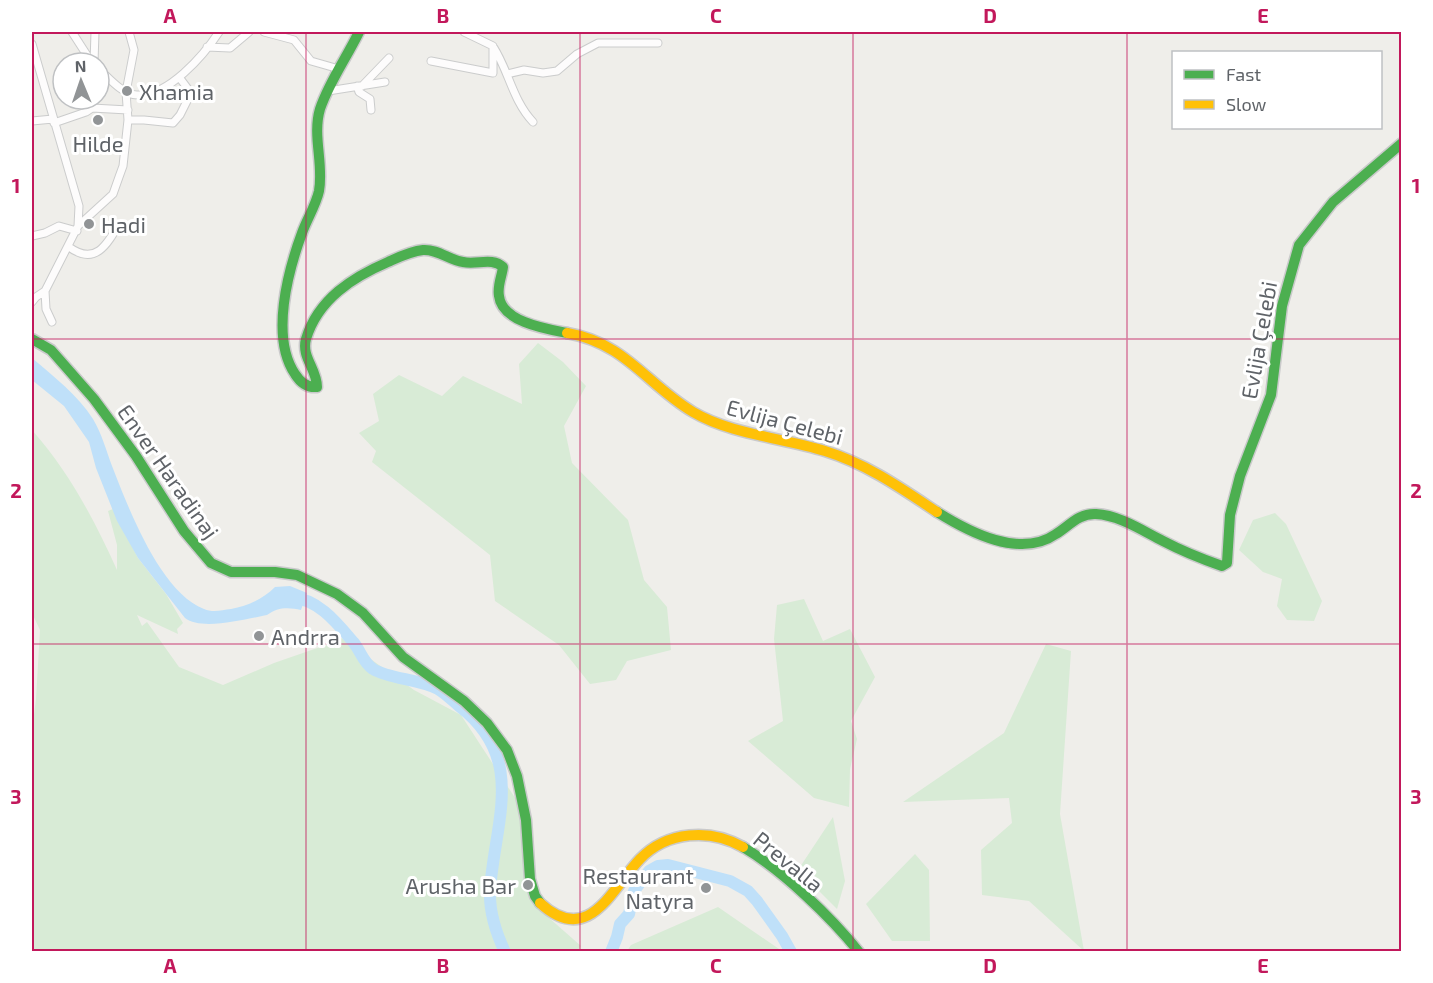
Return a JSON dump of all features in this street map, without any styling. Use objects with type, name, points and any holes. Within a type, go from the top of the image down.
[{"type":"street","points":[[72,32],[85,51]]},
{"type":"street","points":[[94,51],[95,32]]},
{"type":"street","points":[[32,302],[45,291],[78,228],[113,194],[123,166],[128,120],[126,92],[134,50],[129,32]]},
{"type":"street","points":[[111,79],[126,92],[136,96],[150,94],[174,83],[219,32]]},
{"type":"street","points":[[205,49],[230,48],[249,32]]},
{"type":"street","points":[[264,32],[294,40],[311,61],[339,69]]},
{"type":"street","name":"Evlija Çelebi","points":[[359,32],[328,91],[318,118],[321,178],[319,193],[290,268],[283,345],[286,360],[294,374],[309,387],[317,387],[318,382],[306,358],[305,346],[308,334],[342,286],[374,269],[419,250],[437,251],[466,263],[495,262],[503,267],[498,297],[502,305],[523,321],[542,329],[585,336],[606,344],[685,408],[711,421],[842,456],[867,467],[948,519],[977,534],[1005,542],[1035,543],[1052,538],[1080,517],[1102,515],[1122,521],[1222,566],[1227,563],[1229,520],[1238,482],[1271,395],[1282,306],[1299,245],[1333,202],[1401,143]]},
{"type":"street","points":[[464,32],[493,46],[519,106],[533,122]]},
{"type":"street","points":[[507,74],[524,70],[543,73],[557,71],[577,54],[597,43],[658,43]]},
{"type":"street","points":[[32,44],[79,206],[78,228]]},
{"type":"street","points":[[431,61],[493,73],[493,46]]},
{"type":"street","points":[[371,110],[370,99],[359,92],[359,86],[389,58]]},
{"type":"street","points":[[128,120],[173,123],[180,115],[191,93],[179,77]]},
{"type":"street","points":[[328,91],[385,82]]},
{"type":"street","points":[[111,109],[128,110]]},
{"type":"street","points":[[32,121],[53,121],[88,111]]},
{"type":"street","points":[[69,247],[84,255],[95,254],[102,249],[119,224]]},
{"type":"street","points":[[32,236],[45,233],[58,226],[78,228]]},
{"type":"street","points":[[45,291],[46,309],[52,322]]},
{"type":"street","name":"Enver Haradinaj","points":[[32,339],[51,350],[104,411],[136,455],[189,537],[209,562],[235,573],[281,571],[298,575],[347,600],[373,623],[400,654],[454,692],[484,718],[504,744],[512,759]]},
{"type":"street","name":"Prevalla","points":[[512,759],[525,816],[532,888],[537,899],[554,914],[574,919],[594,913],[604,904],[634,864],[653,847],[675,837],[699,833],[718,836],[756,854],[834,924],[859,951]]},
{"type":"green space","points":[[538,343],[563,362],[586,386],[564,426],[572,463],[628,520],[644,580],[667,607],[671,650],[627,661],[616,680],[590,684],[559,645],[495,601],[490,555],[372,462],[376,451],[359,433],[379,421],[373,394],[399,375],[442,396],[463,376],[522,404],[519,364]]},
{"type":"green space","points":[[32,430],[58,462],[80,497],[117,570],[117,545],[108,511],[113,509],[138,558],[166,594],[183,623],[177,629],[178,634],[137,615],[142,626],[147,622],[179,667],[223,685],[274,663],[326,645],[337,635],[414,690],[461,715],[519,804],[525,889],[548,917],[581,946],[577,951],[32,951],[32,731],[40,630],[32,613]]},
{"type":"green space","points":[[1275,513],[1286,524],[1322,601],[1314,621],[1287,620],[1277,606],[1282,579],[1263,572],[1239,550],[1253,520]]},
{"type":"green space","points":[[804,599],[823,641],[850,629],[875,677],[851,721],[857,739],[850,769],[849,807],[814,798],[748,741],[783,721],[774,639],[777,605]]},
{"type":"green space","points":[[1046,644],[1071,651],[1060,814],[1084,951],[1029,901],[982,895],[981,850],[1012,823],[1009,798],[903,802],[1004,733]]},
{"type":"green space","points":[[833,817],[845,881],[837,909],[798,870]]},
{"type":"green space","points":[[915,854],[929,870],[930,941],[892,941],[866,904]]},
{"type":"green space","points":[[718,907],[782,951],[627,951],[631,945]]},
{"type":"water","points":[[32,358],[73,394],[93,419],[127,503],[148,546],[173,585],[188,600],[207,610],[237,608],[260,598],[275,587],[290,586],[307,593],[301,610],[283,608],[267,615],[213,624],[192,622],[185,618],[138,558],[117,521],[96,468],[89,442],[64,406],[32,380]]},
{"type":"waterway","points":[[290,597],[310,602],[326,613],[354,643],[364,660],[373,669],[387,675],[422,683],[443,692],[480,726],[493,747],[500,769],[502,791],[490,898],[494,922],[505,952]]},
{"type":"waterway","points":[[611,952],[620,924],[629,914],[634,891],[649,871],[658,866],[668,865],[730,881],[748,891],[782,936],[791,952]]},
{"type":"traffic: fast","points":[[359,32],[333,79],[320,109],[317,129],[319,191],[297,248],[287,285],[284,304],[284,342],[288,359],[297,377],[307,385],[317,387],[305,345],[312,325],[328,301],[338,291],[362,275],[401,256],[419,251],[434,251],[463,262],[499,264],[503,267],[499,296],[508,312],[526,323],[567,333]]},
{"type":"traffic: fast","points":[[937,512],[995,540],[1027,544],[1042,541],[1084,516],[1105,515],[1131,524],[1200,558],[1222,566],[1227,563],[1230,515],[1240,476],[1271,395],[1282,306],[1299,245],[1333,202],[1402,143]]},
{"type":"traffic: fast","points":[[32,339],[51,350],[94,399],[136,456],[184,531],[211,563],[231,572],[275,572],[297,575],[337,594],[363,613],[403,657],[464,701],[487,723],[507,750],[517,776],[526,820],[530,879],[535,896],[540,903]]},
{"type":"traffic: fast","points":[[743,847],[774,868],[805,895],[835,924],[859,952]]},
{"type":"traffic: slow","points":[[567,333],[587,338],[620,355],[693,412],[723,426],[809,446],[840,456],[883,477],[937,512]]},
{"type":"traffic: slow","points":[[540,903],[557,915],[572,919],[586,916],[598,909],[609,898],[640,859],[651,850],[676,838],[703,835],[717,837],[743,847]]},
{"type":"place","name":"Xhamia","points":[[127,91]]},
{"type":"place","name":"Hilde","points":[[98,120]]},
{"type":"place","name":"Hadi","points":[[89,224]]},
{"type":"place","name":"Andrra","points":[[259,636]]},
{"type":"place","name":"Arusha Bar","points":[[528,885]]},
{"type":"place","name":"Restaurant Natyra","points":[[706,888]]}]
